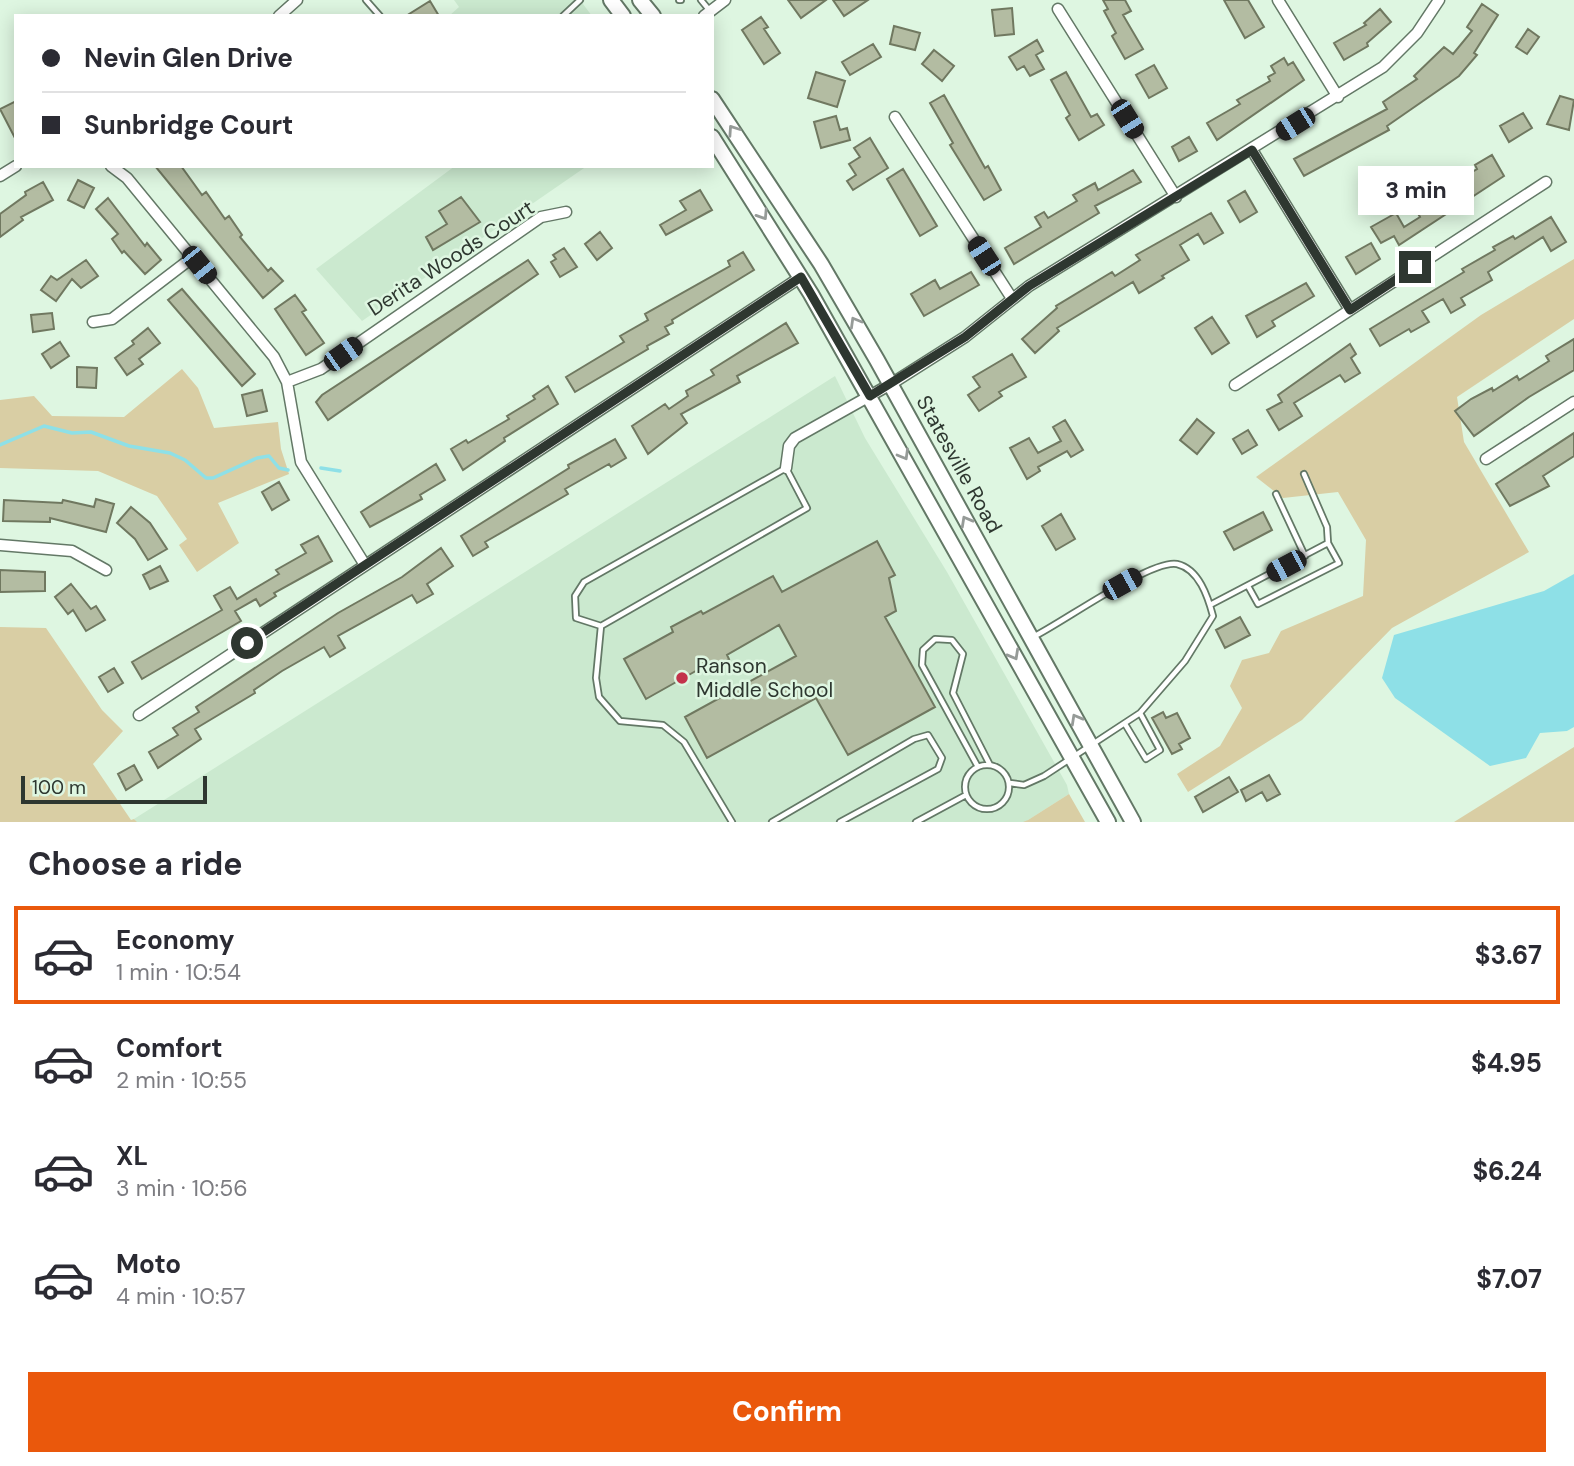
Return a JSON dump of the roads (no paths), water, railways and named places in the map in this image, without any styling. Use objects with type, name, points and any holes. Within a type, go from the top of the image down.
[{"type":"main road","points":[[611,0],[622,14]]},
{"type":"main road","points":[[640,0],[651,14]]},
{"type":"main road","name":"Statesville Road","points":[[714,102],[821,264],[891,384],[1133,822]]},
{"type":"main road","name":"Statesville Road","points":[[714,140],[801,277],[870,396],[1108,822]]},
{"type":"street","points":[[281,14],[297,0]]},
{"type":"street","points":[[707,13],[725,0]]},
{"type":"street","points":[[1278,0],[1338,97]]},
{"type":"street","points":[[786,468],[789,446],[795,438],[891,384],[965,337],[1011,297],[1383,67],[1403,50],[1438,0]]},
{"type":"street","points":[[1058,9],[1176,197]]},
{"type":"street","points":[[895,117],[1011,297]]},
{"type":"street","points":[[1252,150],[1350,310]]},
{"type":"street","points":[[114,168],[127,178],[274,357],[287,382],[301,462],[365,565]]},
{"type":"street","points":[[1235,385],[1546,182]]},
{"type":"street","name":"Derita Woods Court","points":[[287,382],[321,369],[541,217],[566,212]]},
{"type":"street","points":[[93,321],[113,319],[192,257]]},
{"type":"street","points":[[139,715],[801,277]]},
{"type":"street","points":[[1486,460],[1574,402]]},
{"type":"street","points":[[0,545],[72,551],[106,570]]},
{"type":"lane","points":[[366,0],[378,14]]},
{"type":"lane","points":[[565,14],[580,0]]},
{"type":"lane","points":[[701,0],[707,13]]},
{"type":"lane","points":[[786,468],[807,508],[601,626],[576,618],[575,596],[584,582],[786,468]]},
{"type":"lane","points":[[1248,586],[1258,604],[1339,563],[1328,543],[1327,527],[1304,474]]},
{"type":"lane","points":[[1276,494],[1305,556]]},
{"type":"lane","points":[[1210,606],[1328,543]]},
{"type":"lane","points":[[1010,783],[1024,785],[1073,759],[1103,735],[1140,713],[1160,693],[1209,626],[1213,615],[1191,572],[1179,565],[1167,564],[1141,574],[1031,638]]},
{"type":"lane","points":[[601,626],[596,678],[598,698],[620,721],[663,725],[684,742],[732,822]]},
{"type":"lane","points":[[978,767],[922,665],[923,650],[935,639],[952,640],[963,654],[953,693],[990,765]]},
{"type":"lane","points":[[1125,724],[1146,759],[1160,751],[1140,713]]},
{"type":"lane","points":[[772,822],[914,739],[928,735],[942,758],[937,769],[840,822]]},
{"type":"lane","points":[[990,765],[1003,771],[1010,783],[1007,797],[997,807],[976,806],[967,795],[966,780],[978,767],[990,765]]},
{"type":"lane","points":[[916,822],[967,795]]},
{"type":"water","points":[[1574,574],[1574,727],[1567,731],[1540,733],[1526,758],[1490,766],[1395,698],[1382,678],[1394,635],[1544,591]]},
{"type":"waterway","points":[[0,445],[44,426],[72,433],[91,432],[129,446],[170,453],[185,460],[206,478],[213,478],[257,458],[269,456],[279,468],[288,470]]},
{"type":"waterway","points":[[321,468],[340,471]]},
{"type":"place","name":"Ranson Middle School","points":[[682,678]]}]
